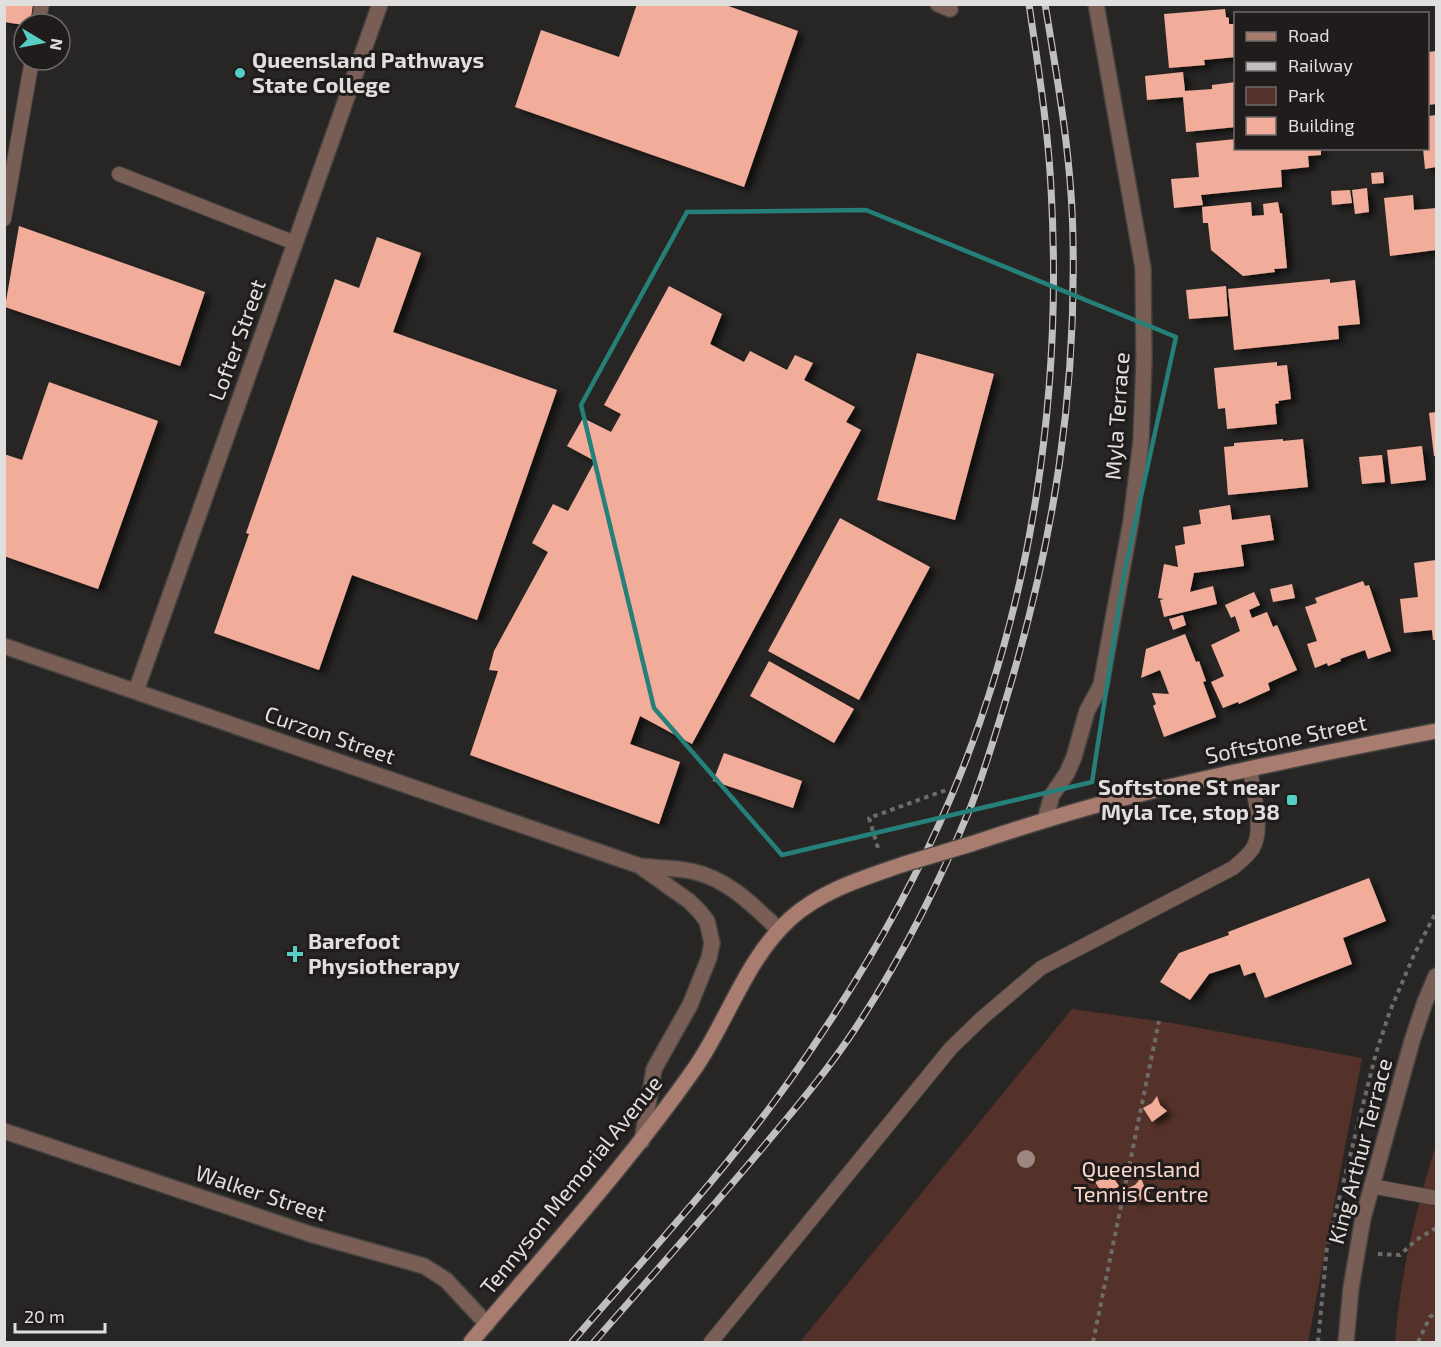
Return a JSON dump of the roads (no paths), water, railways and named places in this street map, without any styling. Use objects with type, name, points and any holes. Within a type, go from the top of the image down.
[{"type":"main road","name":"Softstone Street","points":[[904,864],[1045,820],[1122,799],[1437,731]]},
{"type":"main road","name":"Tennyson Memorial Avenue","points":[[471,1342],[642,1141],[697,1066],[757,960],[779,930],[819,898],[855,881],[904,864]]},
{"type":"street","name":"Lofter Street","points":[[136,691],[380,4]]},
{"type":"street","name":"Myla Terrace","points":[[1045,820],[1052,795],[1074,757],[1086,711],[1101,686],[1131,521],[1141,441],[1145,310],[1143,268],[1096,4]]},
{"type":"street","name":"Curzon Street","points":[[4,646],[640,866],[692,871],[740,894],[779,930]]},
{"type":"street","name":"Curzon Street","points":[[640,866],[699,911],[707,921],[712,943],[709,958],[690,1005],[654,1069],[642,1141]]},
{"type":"street","name":"King Arthur Terrace","points":[[1346,1342],[1356,1251],[1371,1186],[1412,1041],[1425,1002],[1437,976]]},
{"type":"street","name":"Walker Street","points":[[4,1131],[310,1234],[424,1266],[446,1280],[487,1324]]},
{"type":"lane","points":[[4,219],[30,72]]},
{"type":"lane","points":[[118,174],[295,243]]},
{"type":"lane","points":[[711,1342],[951,1048],[982,1017],[1041,968],[1233,868],[1248,855],[1257,840],[1258,829],[1250,770]]},
{"type":"lane","points":[[1371,1186],[1437,1198]]},
{"type":"railway","points":[[572,1342],[684,1214],[738,1148],[790,1080],[835,1013],[878,943],[917,871],[951,797],[979,724],[1002,650],[1021,575],[1036,499],[1046,421],[1052,344],[1053,266],[1050,165],[1029,4]]},
{"type":"railway","points":[[594,1342],[759,1152],[844,1045],[888,976],[918,920],[959,835],[982,776],[1010,686],[1039,575],[1059,466],[1071,355],[1073,240],[1070,181],[1064,122],[1045,4]]},
{"type":"place","name":"Queensland Pathways State College","points":[[240,73]]},
{"type":"place","name":"Softstone St near Myla Tce, stop 38","points":[[1292,800]]},
{"type":"place","name":"Barefoot Physiotherapy","points":[[295,954]]},
{"type":"park label","name":"Queensland Tennis Centre","points":[[1141,1182]]}]
